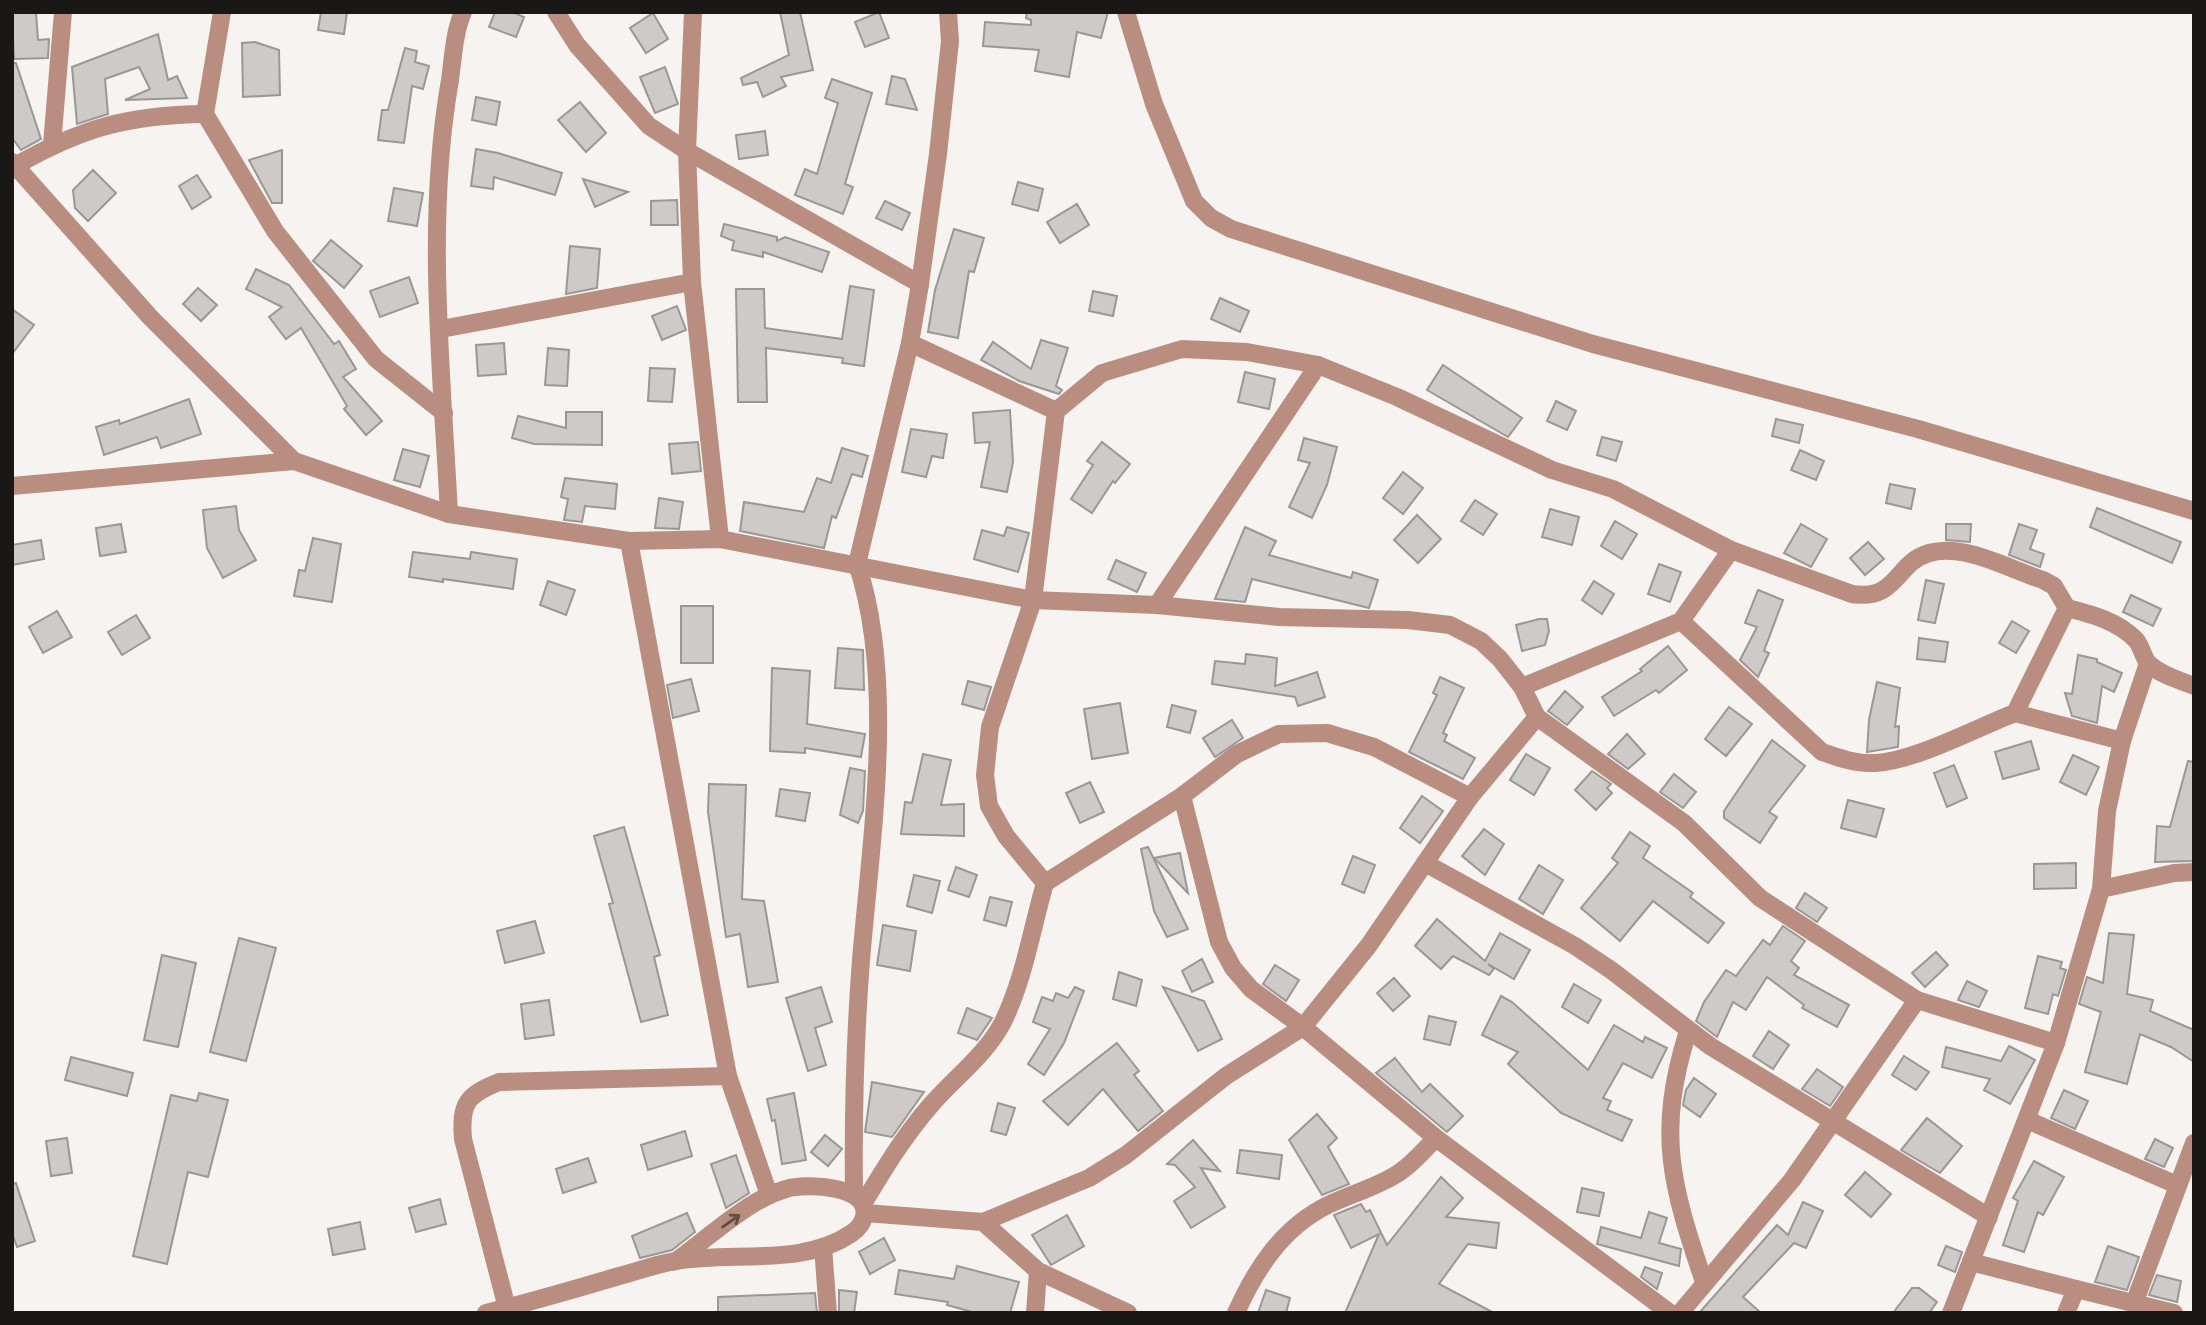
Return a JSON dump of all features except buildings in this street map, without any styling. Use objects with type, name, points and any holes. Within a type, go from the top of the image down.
[{"type":"street","points":[[52,145],[63,12]]},
{"type":"street","points":[[222,12],[205,114],[275,231],[376,359],[444,413]]},
{"type":"street","points":[[556,12],[578,45],[649,125],[687,151],[920,284]]},
{"type":"street","points":[[693,12],[687,151],[692,282],[720,540]]},
{"type":"street","points":[[486,1313],[676,1261],[798,1252],[823,1247],[856,1231],[861,1204],[858,1000],[878,755],[873,632],[868,597],[857,564],[910,343],[920,284],[941,129],[950,41],[948,12]]},
{"type":"street","points":[[1126,12],[1154,104],[1194,201],[1211,218],[1231,229],[1594,344],[1905,426],[2194,511]]},
{"type":"street","points":[[449,514],[440,329],[439,167],[442,123],[459,14]]},
{"type":"street","points":[[205,114],[129,119],[52,145],[14,164],[150,317],[294,461]]},
{"type":"street","points":[[440,329],[692,282]]},
{"type":"street","points":[[910,343],[1056,411]]},
{"type":"street","points":[[1045,883],[1006,836],[989,806],[985,775],[990,727],[1033,600],[1056,411],[1102,373],[1182,349],[1247,352],[1318,365],[1397,397],[1552,470],[1614,489],[1731,550],[1852,594],[1871,597],[1885,589],[1926,554],[1945,551],[1966,554],[2054,586],[2067,608],[2088,613],[2121,629],[2137,641],[2148,663],[2194,686]]},
{"type":"street","points":[[1157,605],[1318,365]]},
{"type":"street","points":[[12,486],[294,461],[449,514],[629,541],[720,540],[857,564],[1033,600],[1157,605],[1279,617],[1408,620],[1450,625],[1480,641],[1522,687],[1537,717],[1684,822],[1760,898],[1917,1000],[2056,1043]]},
{"type":"street","points":[[629,541],[728,1076],[769,1195]]},
{"type":"street","points":[[1522,687],[1681,621],[1731,550]]},
{"type":"street","points":[[2015,713],[2067,608]]},
{"type":"street","points":[[1681,621],[1822,752],[1848,761],[1875,763],[1905,757],[2015,713],[2122,741]]},
{"type":"street","points":[[1951,1313],[2056,1043],[2101,890],[2107,811],[2122,741],[2148,663]]},
{"type":"street","points":[[676,1261],[769,1195],[809,1185],[861,1204],[983,1222],[1089,1178],[1126,1155],[1226,1076],[1303,1027],[1369,945],[1470,797],[1537,717]]},
{"type":"street","points":[[861,1204],[903,1138],[931,1105],[986,1050],[1003,1021],[1045,883],[1182,796],[1237,754],[1279,734],[1327,733],[1374,747],[1470,797]]},
{"type":"street","points":[[1182,796],[1219,942],[1233,968],[1251,989],[1303,1027],[1436,1138],[1670,1313]]},
{"type":"street","points":[[1425,863],[1575,946],[1611,970],[1688,1031],[1989,1217]]},
{"type":"street","points":[[2101,890],[2174,873],[2194,872]]},
{"type":"street","points":[[1680,1313],[1792,1180],[1917,1000]]},
{"type":"street","points":[[1688,1031],[1671,1097],[1670,1160],[1674,1189],[1704,1282]]},
{"type":"street","points":[[506,1308],[463,1139],[461,1121],[466,1103],[475,1092],[499,1082],[728,1076]]},
{"type":"street","points":[[2027,1120],[2177,1185]]},
{"type":"street","points":[[1236,1313],[1247,1289],[1274,1247],[1298,1225],[1327,1205],[1397,1174],[1436,1138]]},
{"type":"street","points":[[2135,1301],[2194,1143]]},
{"type":"street","points":[[983,1222],[1038,1271],[1128,1313]]},
{"type":"street","points":[[823,1247],[828,1313]]},
{"type":"street","points":[[1971,1262],[2135,1301],[2174,1313]]},
{"type":"street","points":[[1035,1313],[1038,1271]]},
{"type":"street","points":[[2066,1313],[2076,1289]]}]
